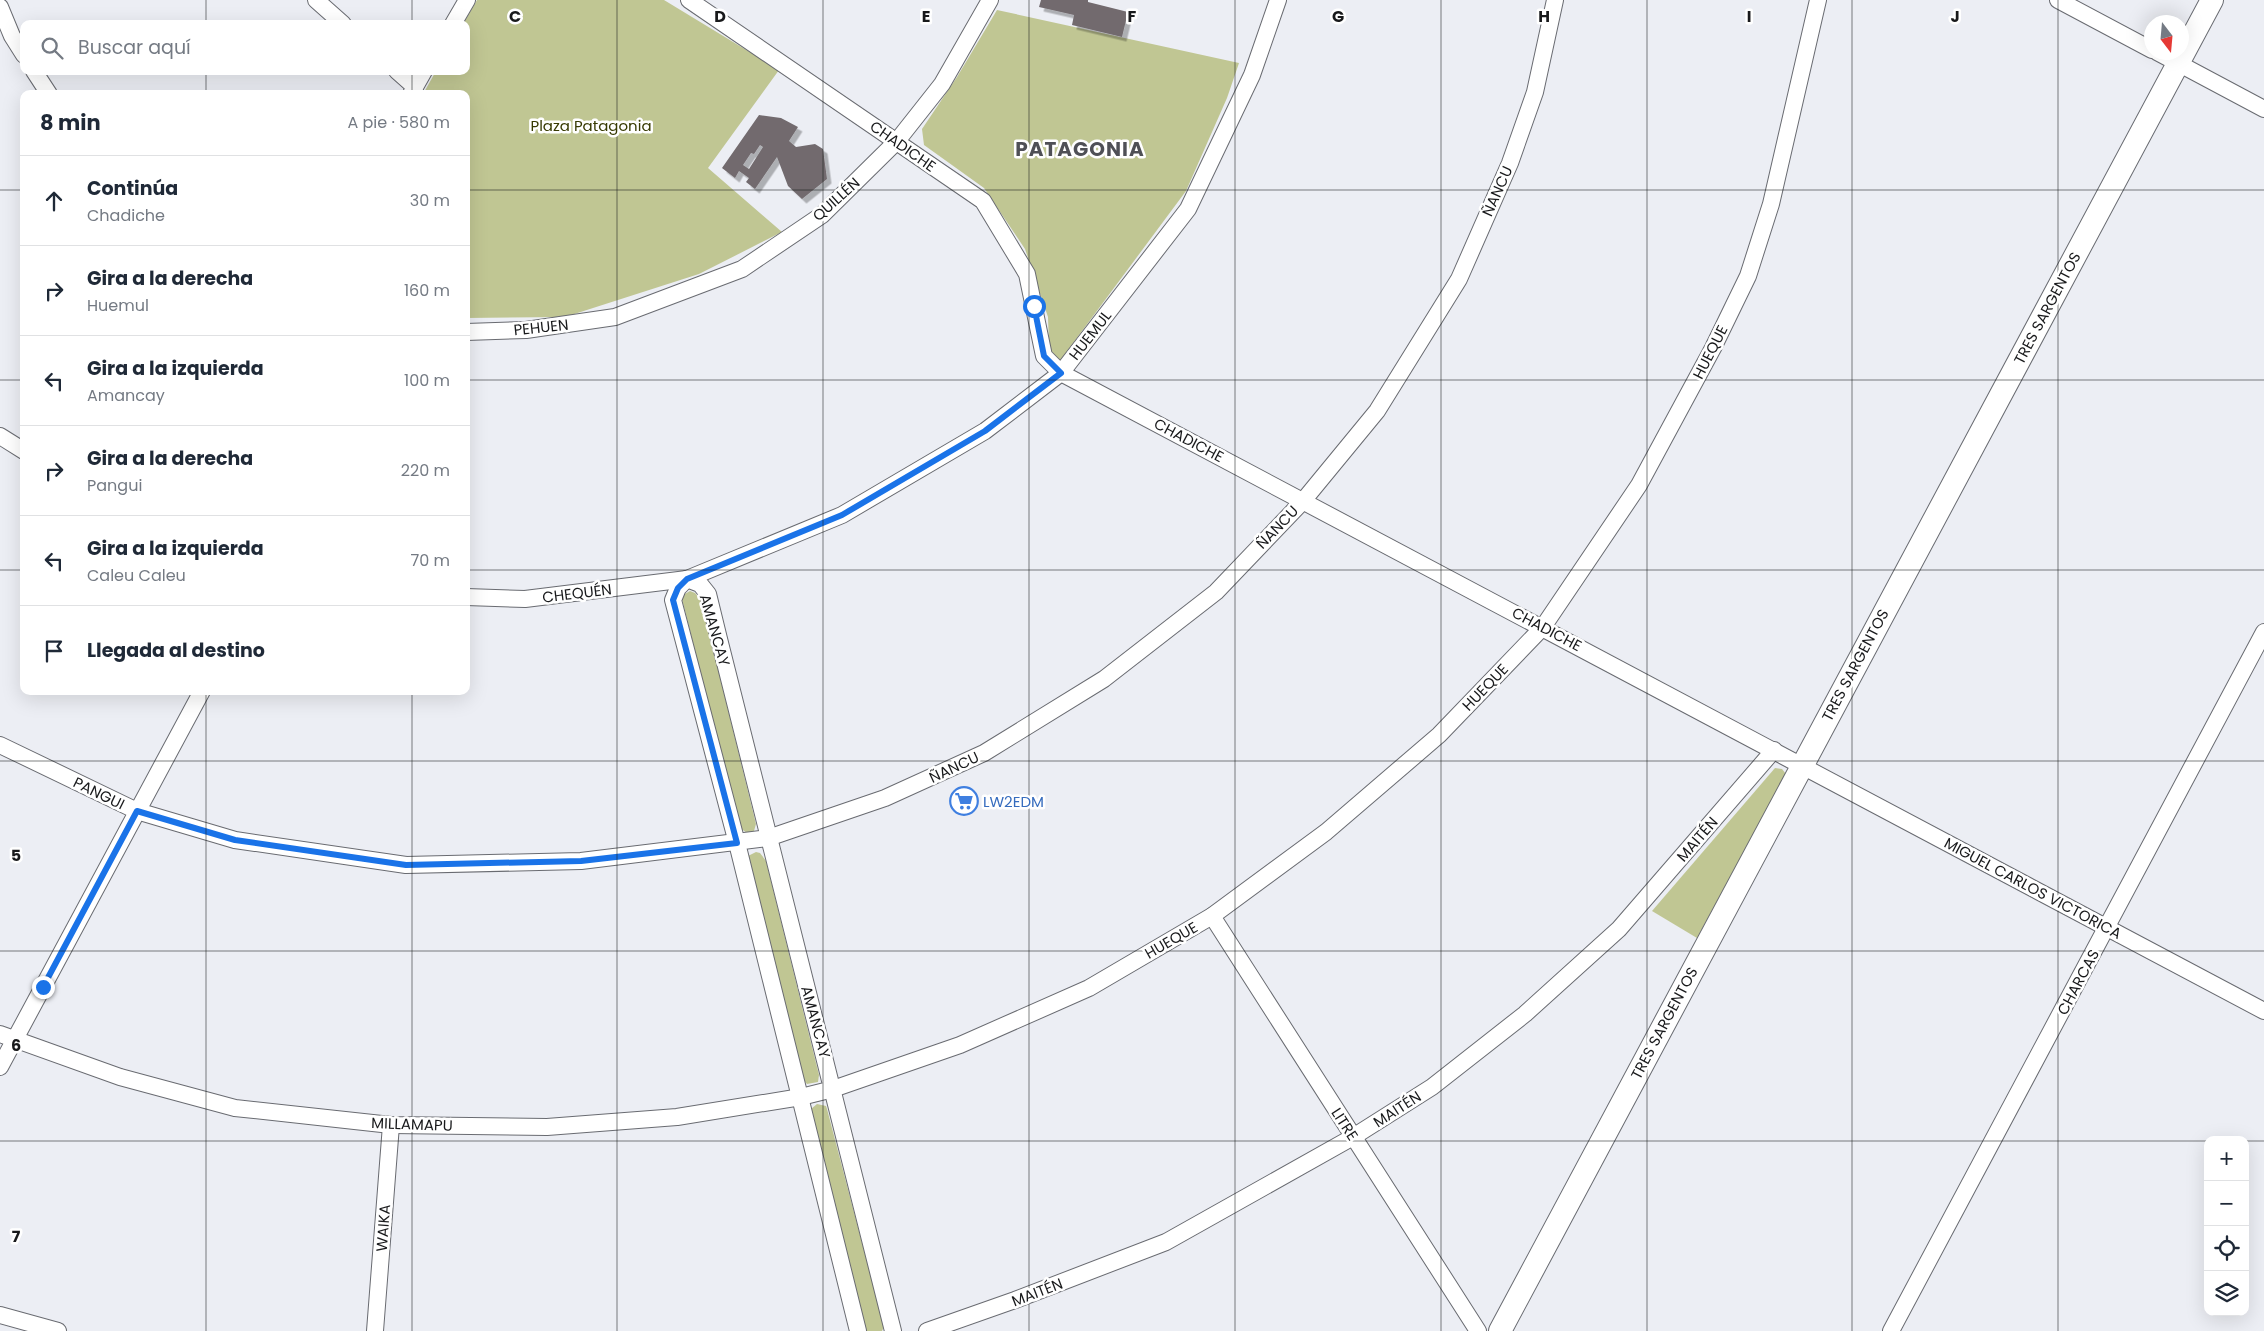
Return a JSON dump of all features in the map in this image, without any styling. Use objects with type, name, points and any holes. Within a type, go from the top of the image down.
[{"type":"street","points":[[316,0],[338,20]]},
{"type":"street","points":[[455,20],[467,0]]},
{"type":"street","name":"CHADICHE","points":[[689,0],[982,201],[1027,274],[1044,356],[1061,373],[1802,766]]},
{"type":"street","name":"QUILLÉN","points":[[616,317],[742,269],[822,215],[897,142],[942,84],[990,0]]},
{"type":"street","name":"HUEMUL","points":[[687,579],[842,515],[985,431],[1061,373],[1188,209],[1252,75],[1278,0]]},
{"type":"street","name":"ÑANCU","points":[[768,838],[885,798],[984,753],[1104,679],[1216,592],[1303,501],[1377,411],[1459,278],[1510,163],[1534,92],[1555,0]]},
{"type":"street","name":"HUEQUE","points":[[833,1089],[960,1045],[1089,988],[1212,916],[1326,832],[1439,735],[1543,627],[1639,485],[1713,348],[1748,276],[1771,204],[1818,0]]},
{"type":"street","points":[[2058,0],[2144,46]]},
{"type":"street","name":"TRES SARGENTOS","points":[[1500,1331],[2212,0]]},
{"type":"street","points":[[0,7],[12,36],[20,49]]},
{"type":"street","points":[[2171,60],[2264,109]]},
{"type":"street","points":[[37,75],[46,90]]},
{"type":"street","points":[[400,75],[413,90],[422,75]]},
{"type":"street","name":"PEHUEN","points":[[470,332],[526,330],[616,317]]},
{"type":"street","points":[[0,436],[20,448]]},
{"type":"street","name":"CHEQUÉN","points":[[470,597],[525,599],[687,579]]},
{"type":"street","name":"AMANCAY","points":[[858,1331],[737,843],[673,600],[678,588],[687,579],[700,584],[708,594],[893,1331]]},
{"type":"street","name":"CHARCAS","points":[[1891,1331],[2264,632]]},
{"type":"street","points":[[0,1067],[7,1037],[137,811],[200,695]]},
{"type":"street","name":"PANGUI","points":[[0,745],[137,811],[235,840],[406,865],[581,861],[768,838]]},
{"type":"street","name":"MAITÉN","points":[[927,1331],[1015,1300],[1166,1242],[1353,1137],[1432,1087],[1525,1014],[1619,929],[1774,750]]},
{"type":"street","name":"MIGUEL CARLOS VICTORICA","points":[[1802,766],[2264,1012]]},
{"type":"street","name":"LITRE","points":[[1212,916],[1478,1331]]},
{"type":"street","name":"MILLAMAPU","points":[[7,1037],[120,1077],[236,1108],[391,1125],[547,1127],[677,1116],[800,1097],[833,1089]]},
{"type":"street","name":"WAIKA","points":[[375,1331],[391,1125]]},
{"type":"street","points":[[0,1315],[58,1331]]},
{"type":"green space","name":"Plaza Patagonia","points":[[477,0],[664,0],[779,70],[708,168],[782,232],[699,274],[565,317],[470,318],[470,90],[425,90],[434,75],[470,75],[470,20],[465,20]]},
{"type":"green space","points":[[997,10],[1239,63],[1227,98],[1186,191],[1059,362],[1049,347],[1048,317],[1025,249],[984,188],[924,145],[922,129],[957,77]]},
{"type":"green space","points":[[690,591],[695,593],[701,600],[756,824],[754,831],[747,833],[740,828],[682,599],[683,595]]},
{"type":"green space","points":[[1775,768],[1782,769],[1786,774],[1697,938],[1652,911]]},
{"type":"green space","points":[[756,852],[760,853],[766,861],[819,1075],[818,1082],[807,1084],[803,1080],[748,856]]},
{"type":"green space","points":[[817,1104],[826,1106],[827,1109],[884,1327],[882,1331],[866,1331],[810,1113],[811,1109]]},
{"type":"building","points":[[1041,0],[1088,0],[1088,2],[1128,12],[1122,37],[1072,25],[1074,15],[1039,7]]},
{"type":"building","points":[[759,115],[781,118],[798,127],[789,141],[796,147],[815,144],[823,149],[827,179],[802,199],[788,186],[777,157],[755,189],[746,182],[749,178],[739,171],[735,178],[722,168]],"holes":[[[760,145],[763,147],[749,169],[743,165],[751,153],[754,154]]]},
{"type":"place","name":"LW2EDM","points":[[964,801]]},
{"type":"district","name":"PATAGONIA","points":[[1080,149]]},
{"type":"route","points":[[43,987],[137,811],[235,840],[406,865],[581,861],[737,843],[673,600],[678,588],[687,579],[842,515],[985,431],[1061,373],[1044,356],[1034,306]]}]
